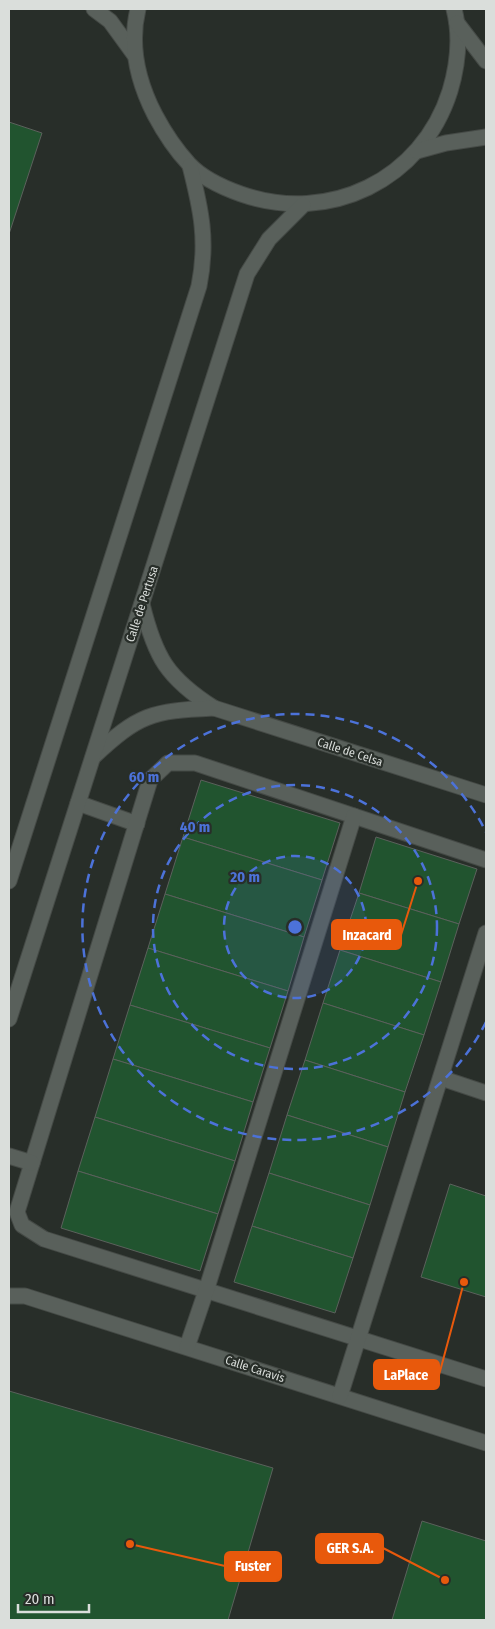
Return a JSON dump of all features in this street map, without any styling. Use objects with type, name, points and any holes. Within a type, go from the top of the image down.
[{"type":"street","points":[[94,9],[110,21],[134,54]]},
{"type":"street","points":[[138,9],[134,54],[143,92],[164,131],[190,166],[224,188],[262,202],[303,205],[345,198],[384,179],[417,152],[443,113],[456,69],[456,16]]},
{"type":"street","points":[[456,16],[486,61]]},
{"type":"street","points":[[417,152],[446,143],[486,137]]},
{"type":"street","points":[[9,881],[199,286],[205,242],[203,219],[190,166]]},
{"type":"street","name":"Calle de Pertusa","points":[[9,1019],[247,274],[269,238],[303,205]]},
{"type":"street","name":"Calle de Celsa","points":[[142,604],[148,630],[163,663],[181,684],[214,708],[486,795]]},
{"type":"street","name":"Calle de Celsa","points":[[92,758],[116,735],[140,719],[160,712],[214,708]]},
{"type":"street","points":[[486,860],[195,763],[168,763],[150,780],[17,1212],[22,1225],[44,1239],[486,1379]]},
{"type":"street","points":[[78,803],[137,824]]},
{"type":"street","points":[[187,1347],[354,816]]},
{"type":"street","points":[[340,1396],[486,933]]},
{"type":"street","points":[[441,1078],[486,1093]]},
{"type":"street","points":[[9,1156],[32,1162]]},
{"type":"street","name":"Calle Caravis","points":[[9,1284],[25,1296]]},
{"type":"street","name":"Calle Caravis","points":[[9,1296],[25,1296],[486,1443]]},
{"type":"building","points":[[9,122],[42,133],[9,234]]},
{"type":"building","points":[[201,780],[340,823],[322,880],[183,837]]},
{"type":"building","points":[[183,837],[322,880],[304,937],[165,894]]},
{"type":"building","points":[[376,837],[477,869],[459,924],[359,893]]},
{"type":"building","points":[[359,893],[459,924],[441,982],[340,950]]},
{"type":"building","points":[[165,894],[304,937],[288,991],[148,948]]},
{"type":"building","points":[[148,948],[288,991],[270,1048],[130,1005]]},
{"type":"building","points":[[340,950],[441,982],[424,1035],[323,1003]]},
{"type":"building","points":[[323,1003],[424,1035],[405,1092],[305,1060]]},
{"type":"building","points":[[130,1005],[270,1048],[253,1102],[113,1059]]},
{"type":"building","points":[[113,1059],[253,1102],[235,1161],[95,1117]]},
{"type":"building","points":[[305,1060],[405,1092],[388,1147],[287,1115]]},
{"type":"building","points":[[287,1115],[388,1147],[370,1205],[269,1173]]},
{"type":"building","points":[[95,1117],[235,1161],[218,1214],[78,1171]]},
{"type":"building","points":[[78,1171],[218,1214],[200,1271],[61,1228]]},
{"type":"building","points":[[269,1173],[370,1205],[353,1258],[252,1226]]},
{"type":"building","points":[[450,1184],[486,1196],[486,1297],[421,1277]]},
{"type":"building","points":[[252,1226],[353,1258],[335,1313],[234,1282]]},
{"type":"building","points":[[9,1391],[273,1468],[228,1620],[9,1620]]},
{"type":"building","points":[[422,1521],[486,1541],[486,1620],[392,1620]]},
{"type":"place","name":"Inzacard","points":[[418,881]]},
{"type":"place","name":"LaPlace","points":[[464,1282]]},
{"type":"place","name":"Fuster","points":[[130,1544]]},
{"type":"place","name":"GER S.A.","points":[[445,1580]]}]
